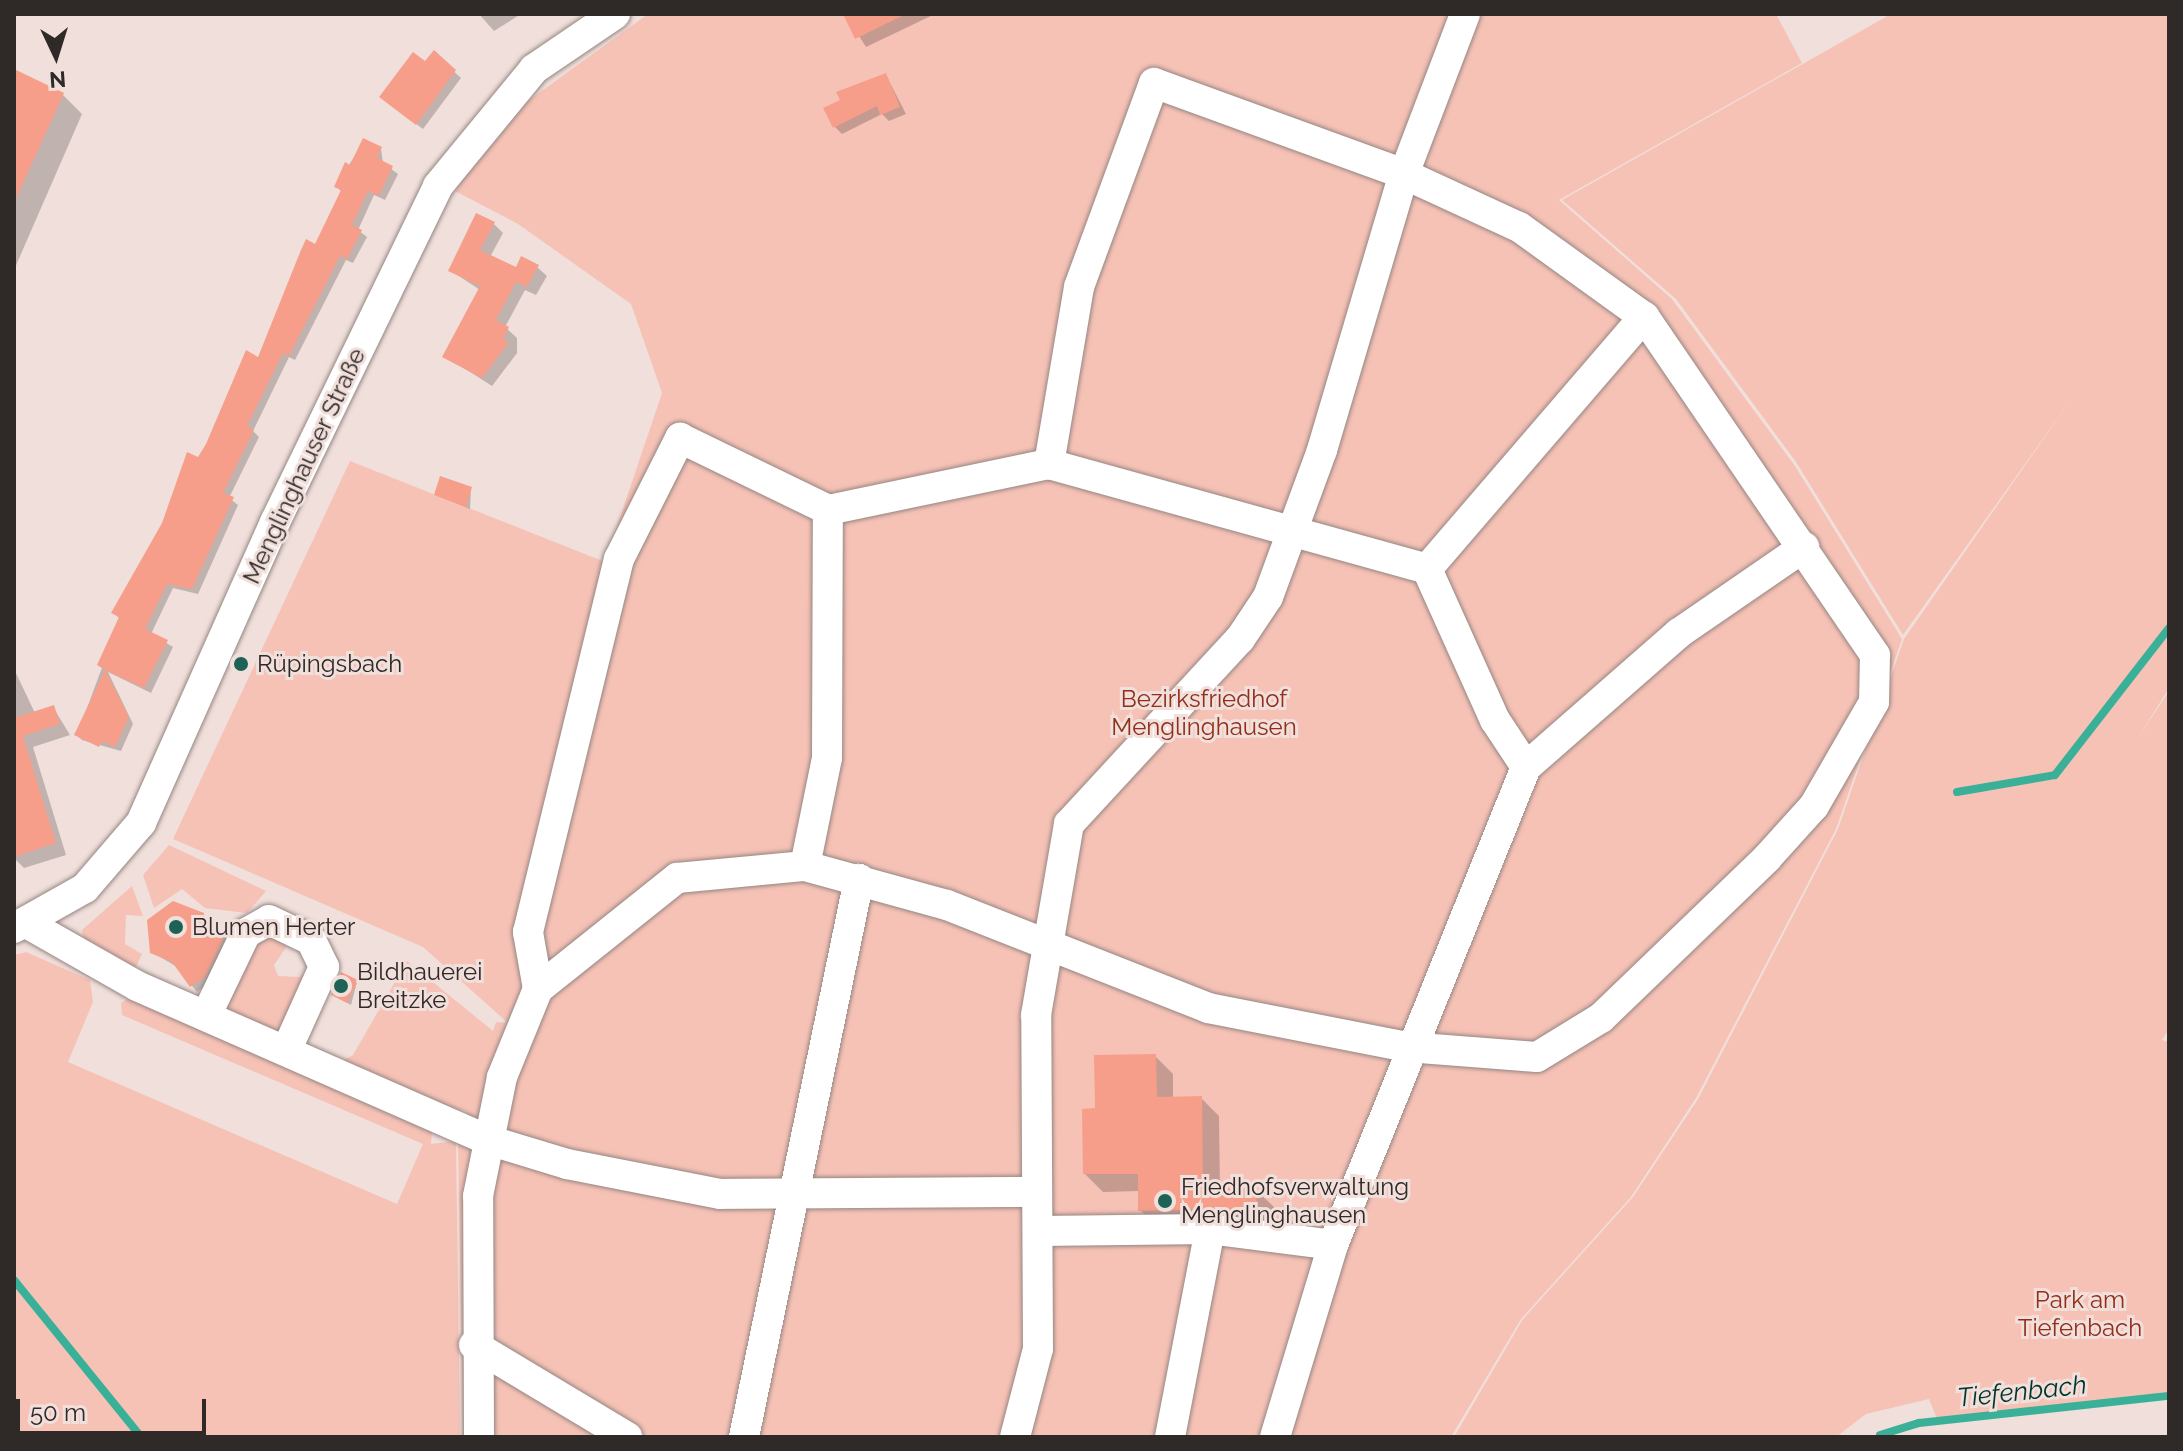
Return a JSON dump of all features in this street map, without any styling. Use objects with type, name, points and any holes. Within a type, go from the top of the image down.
[{"type":"street","points":[[1015,1437],[1038,1349],[1039,1231],[1031,1078],[1046,948],[1069,824],[1240,639],[1295,533],[1404,174],[1465,14]]},
{"type":"street","name":"Menglinghauser Straße","points":[[21,926],[85,888],[141,823],[275,522],[438,186],[503,101],[596,19]]},
{"type":"street","points":[[479,1437],[474,1345],[478,1196],[502,1077],[538,989],[677,878],[805,866],[947,905],[1046,948],[1208,1008],[1407,1047],[1506,1059],[1561,1047],[1601,1018],[1814,806],[1874,702],[1877,670],[1804,547],[1644,317],[1519,227],[1404,174],[1154,83],[1079,287],[1049,464]]},
{"type":"street","points":[[1427,569],[1644,317]]},
{"type":"street","points":[[538,989],[528,932],[619,559],[680,438],[828,510],[1049,464],[1427,569]]},
{"type":"street","points":[[805,866],[828,744],[828,510]]},
{"type":"street","points":[[1275,1437],[1333,1245],[1407,1047],[1526,767],[1679,633],[1804,547]]},
{"type":"street","points":[[1427,569],[1495,720],[1526,767]]},
{"type":"street","points":[[744,1437],[859,879]]},
{"type":"street","points":[[206,1016],[246,933],[269,920],[311,940],[324,967],[286,1051]]},
{"type":"street","points":[[21,926],[115,977],[488,1140],[647,1183],[792,1198],[1036,1192]]},
{"type":"street","points":[[1039,1231],[1210,1229],[1333,1245]]},
{"type":"street","points":[[1170,1437],[1210,1229]]},
{"type":"street","points":[[474,1345],[627,1437]]},
{"type":"green space","name":"Bezirksfriedhof Menglinghausen","points":[[648,14],[1776,14],[1802,63],[1559,200],[1672,299],[1795,466],[1902,639],[1836,829],[1696,1098],[1631,1197],[1521,1319],[1451,1437],[463,1437],[458,1142],[467,1111],[439,1108],[337,1063],[353,1055],[407,961],[493,1031],[496,1022],[508,1023],[423,947],[173,839],[350,461],[605,562],[662,393],[631,304],[518,224],[455,191],[506,117]]},
{"type":"green space","name":"Park am Tiefenbach","points":[[1891,14],[2169,14],[2169,688],[2138,738],[2169,691],[2169,1029],[2162,1040],[2169,1042],[2169,1394],[1937,1419],[1929,1399],[1866,1414],[1836,1437],[1454,1437],[1523,1319],[1633,1197],[1698,1099],[1838,829],[1904,639],[2070,401],[1903,635],[1796,462],[1676,299],[1562,200]]},
{"type":"green space","points":[[169,845],[266,891],[247,913],[205,908],[182,889],[154,908],[143,875]]},
{"type":"green space","points":[[132,886],[143,916],[126,915],[125,944],[142,954],[134,971],[84,940],[82,930]]},
{"type":"green space","points":[[260,930],[291,940],[274,965],[278,976],[300,977],[313,966],[283,1034],[222,1012]]},
{"type":"green space","points":[[26,952],[90,980],[93,1002],[68,1062],[397,1204],[423,1144],[122,1015],[121,1003],[129,998],[432,1131],[431,1144],[456,1141],[460,1437],[14,1437],[14,955]]},
{"type":"building","points":[[843,14],[906,14],[855,39]]},
{"type":"building","points":[[434,50],[456,70],[416,125],[379,97],[413,52],[425,61]]},
{"type":"building","points":[[14,69],[64,93],[14,203]]},
{"type":"building","points":[[886,73],[900,107],[880,115],[877,106],[833,128],[823,108],[840,100],[836,92]]},
{"type":"building","points":[[363,138],[382,147],[377,158],[393,166],[379,196],[368,191],[352,225],[362,230],[347,259],[340,256],[289,356],[283,353],[247,426],[254,430],[223,493],[234,497],[192,589],[167,584],[145,629],[168,640],[144,688],[97,665],[119,617],[111,613],[162,523],[187,452],[198,457],[206,444],[246,350],[258,357],[306,239],[315,244],[341,190],[334,187],[345,162],[350,165]]},
{"type":"building","points":[[476,213],[495,222],[480,250],[516,267],[521,256],[539,265],[527,287],[516,282],[496,320],[509,327],[503,339],[509,342],[482,378],[442,357],[480,286],[448,271]]},
{"type":"building","points":[[440,476],[472,487],[466,507],[434,495]]},
{"type":"building","points":[[105,670],[129,717],[115,747],[102,741],[99,747],[74,735]]},
{"type":"building","points":[[54,705],[60,724],[23,736],[56,843],[14,857],[14,718]]},
{"type":"building","name":"Blumen Herter","points":[[173,901],[204,913],[205,934],[227,931],[205,977],[190,987],[172,962],[150,953],[147,920]]},
{"type":"building","name":"Bildhauerei Breitzke","points":[[341,972],[358,980],[347,1003],[331,995]]},
{"type":"building","points":[[1156,1054],[1157,1097],[1202,1096],[1203,1189],[1256,1188],[1257,1208],[1138,1211],[1138,1174],[1083,1174],[1082,1109],[1095,1108],[1094,1055]]},
{"type":"waterway","points":[[1957,792],[2055,775],[2169,628]]},
{"type":"waterway","name":"Rüpingsbach","points":[[14,1280],[141,1437]]},
{"type":"waterway","name":"Tiefenbach","points":[[1880,1435],[1919,1423],[2169,1396]]},
{"type":"place","name":"Rüpingsbach","points":[[241,664]]},
{"type":"place","name":"Blumen Herter","points":[[176,927]]},
{"type":"place","name":"Bildhauerei Breitzke","points":[[341,986]]},
{"type":"place","name":"Friedhofsverwaltung Menglinghausen","points":[[1165,1201]]}]
